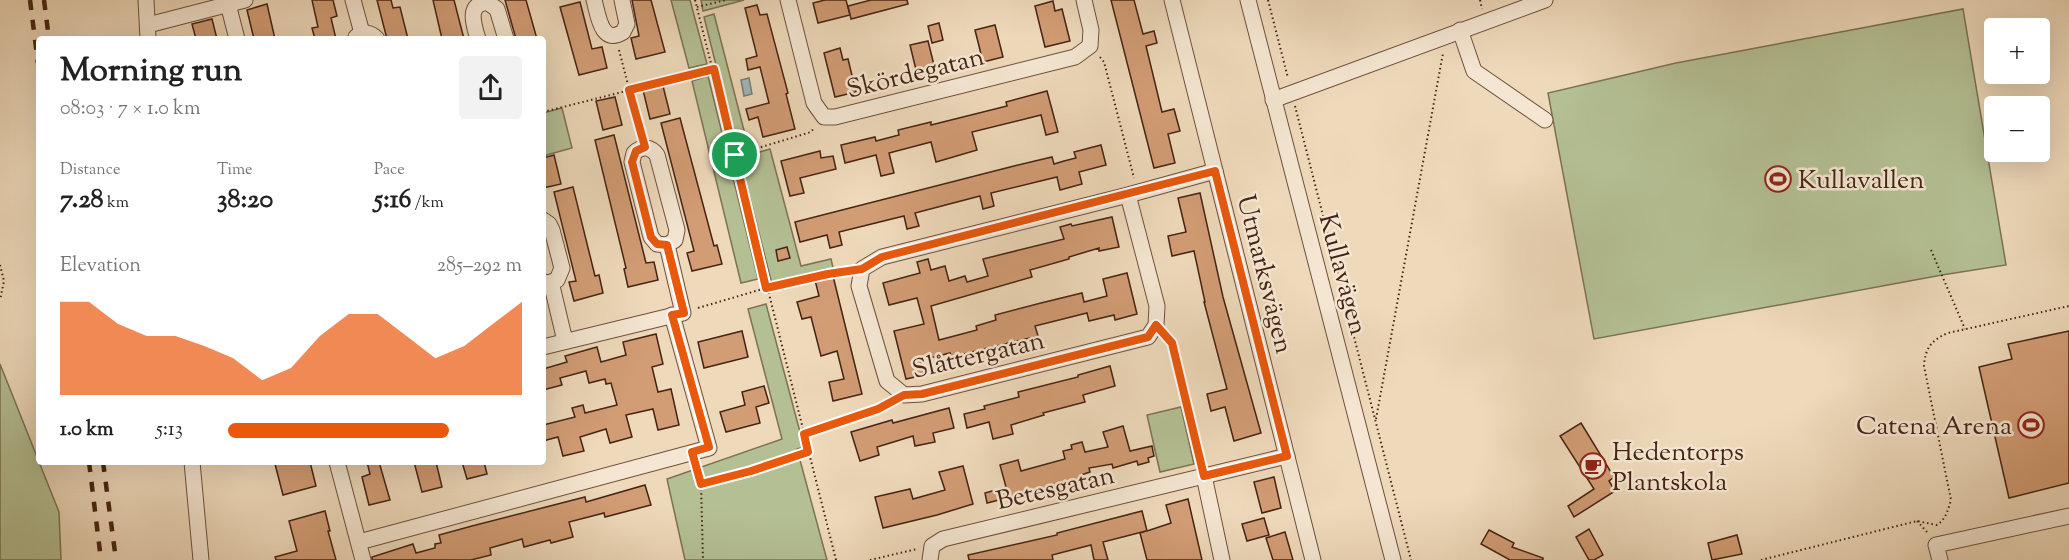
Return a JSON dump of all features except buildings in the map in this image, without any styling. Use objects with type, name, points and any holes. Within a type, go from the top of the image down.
[{"type":"street","points":[[146,0],[148,32],[245,0]]},
{"type":"street","points":[[353,0],[358,36],[370,33],[374,36]]},
{"type":"street","points":[[594,0],[602,29],[609,35],[623,32],[627,24],[622,0]]},
{"type":"street","name":"Skördegatan","points":[[788,0],[813,103],[824,117],[835,117],[1075,57],[1090,46]]},
{"type":"street","points":[[1084,0],[1091,30],[1090,46]]},
{"type":"street","name":"Utmarksvägen","points":[[1172,0],[1312,560]]},
{"type":"street","name":"Kullavägen","points":[[1248,0],[1393,560]]},
{"type":"street","points":[[1274,100],[1545,0]]},
{"type":"street","points":[[477,36],[472,15],[482,1],[490,3],[497,9],[505,36]]},
{"type":"street","points":[[228,4],[236,36]]},
{"type":"street","points":[[1453,33],[1474,71],[1545,120]]},
{"type":"street","points":[[645,147],[653,150],[657,155],[677,230],[675,240],[667,245],[657,244],[651,237],[632,162],[636,151],[645,147]]},
{"type":"street","points":[[862,269],[882,257],[1215,171]]},
{"type":"street","points":[[1133,194],[1157,306],[1156,325]]},
{"type":"street","points":[[546,222],[552,230],[562,268],[559,277],[547,282],[565,341]]},
{"type":"street","points":[[359,543],[709,447],[678,314],[667,245]]},
{"type":"street","name":"Slåttergatan","points":[[862,269],[859,286],[887,381],[904,395],[922,394],[1148,337],[1156,325]]},
{"type":"street","points":[[546,346],[678,314]]},
{"type":"street","name":"Betesgatan","points":[[931,553],[943,539],[1287,456]]},
{"type":"street","points":[[192,465],[201,560]]},
{"type":"street","points":[[338,465],[363,560]]},
{"type":"street","points":[[1204,476],[1222,560]]},
{"type":"street","points":[[1940,560],[1936,545],[2069,516]]},
{"type":"path","points":[[695,0],[836,560]]},
{"type":"path","points":[[697,7],[726,0]]},
{"type":"path","points":[[1268,0],[1411,560]]},
{"type":"path","points":[[1376,421],[1453,33]]},
{"type":"path","points":[[617,35],[645,147]]},
{"type":"path","points":[[1090,46],[1104,62],[1133,194]]},
{"type":"path","points":[[546,111],[714,69]]},
{"type":"path","points":[[735,155],[811,132],[824,117]]},
{"type":"path","points":[[1931,250],[1965,329]]},
{"type":"path","points":[[0,265],[4,281],[0,300]]},
{"type":"path","points":[[678,314],[766,288],[862,269]]},
{"type":"path","points":[[1761,560],[1917,520],[1937,525],[1943,521],[1948,512],[1950,500],[1924,366],[1924,357],[1928,347],[1948,333],[2069,306]]},
{"type":"path","points":[[1156,325],[1172,343],[1204,476]]},
{"type":"path","points":[[804,434],[878,409],[904,395]]},
{"type":"path","points":[[692,452],[701,484],[703,560]]},
{"type":"path","points":[[701,484],[751,471],[808,452]]},
{"type":"path","points":[[870,560],[931,553]]},
{"type":"green space","points":[[671,0],[690,0],[707,64],[689,68]]},
{"type":"green space","points":[[701,0],[744,0],[703,11]]},
{"type":"green space","name":"Kullavallen","points":[[1963,9],[1984,134],[1984,162],[1989,162],[2006,265],[1594,339],[1548,93],[1676,63]]},
{"type":"green space","points":[[714,14],[748,146],[737,149],[704,17]]},
{"type":"green space","points":[[708,76],[758,279],[741,283],[692,81]]},
{"type":"green space","points":[[562,108],[572,148],[546,155],[546,112]]},
{"type":"green space","points":[[770,149],[801,266],[831,259],[834,272],[779,286],[772,284],[740,158]]},
{"type":"green space","points":[[766,304],[804,447],[797,449],[827,560],[685,560],[667,479],[782,439],[748,309]]},
{"type":"green space","points":[[0,364],[36,454],[36,465],[40,465],[59,512],[61,560],[0,560]]},
{"type":"green space","points":[[1181,407],[1194,464],[1160,472],[1147,415]]},
{"type":"water","points":[[749,78],[752,94],[744,96],[741,80]]},
{"type":"railway","points":[[30,0],[36,47]]},
{"type":"railway","points":[[44,0],[49,36]]},
{"type":"railway","points":[[89,465],[101,560]]},
{"type":"railway","points":[[103,465],[116,560]]},
{"type":"place","name":"Kullavallen","points":[[1778,179]]},
{"type":"place","name":"Catena Arena","points":[[2031,425]]},
{"type":"place","name":"Hedentorps Plantskola","points":[[1593,466]]},
{"type":"route","points":[[714,69],[735,155],[766,288],[862,269],[882,257],[1215,171],[1287,456],[1204,476],[1172,343],[1156,325],[1148,337],[922,394],[904,395],[878,409],[804,434],[808,452],[751,471],[701,484],[692,452],[709,447],[672,315],[684,313],[667,245],[657,244],[651,237],[632,162],[636,151],[645,147],[629,90],[714,69]]}]
